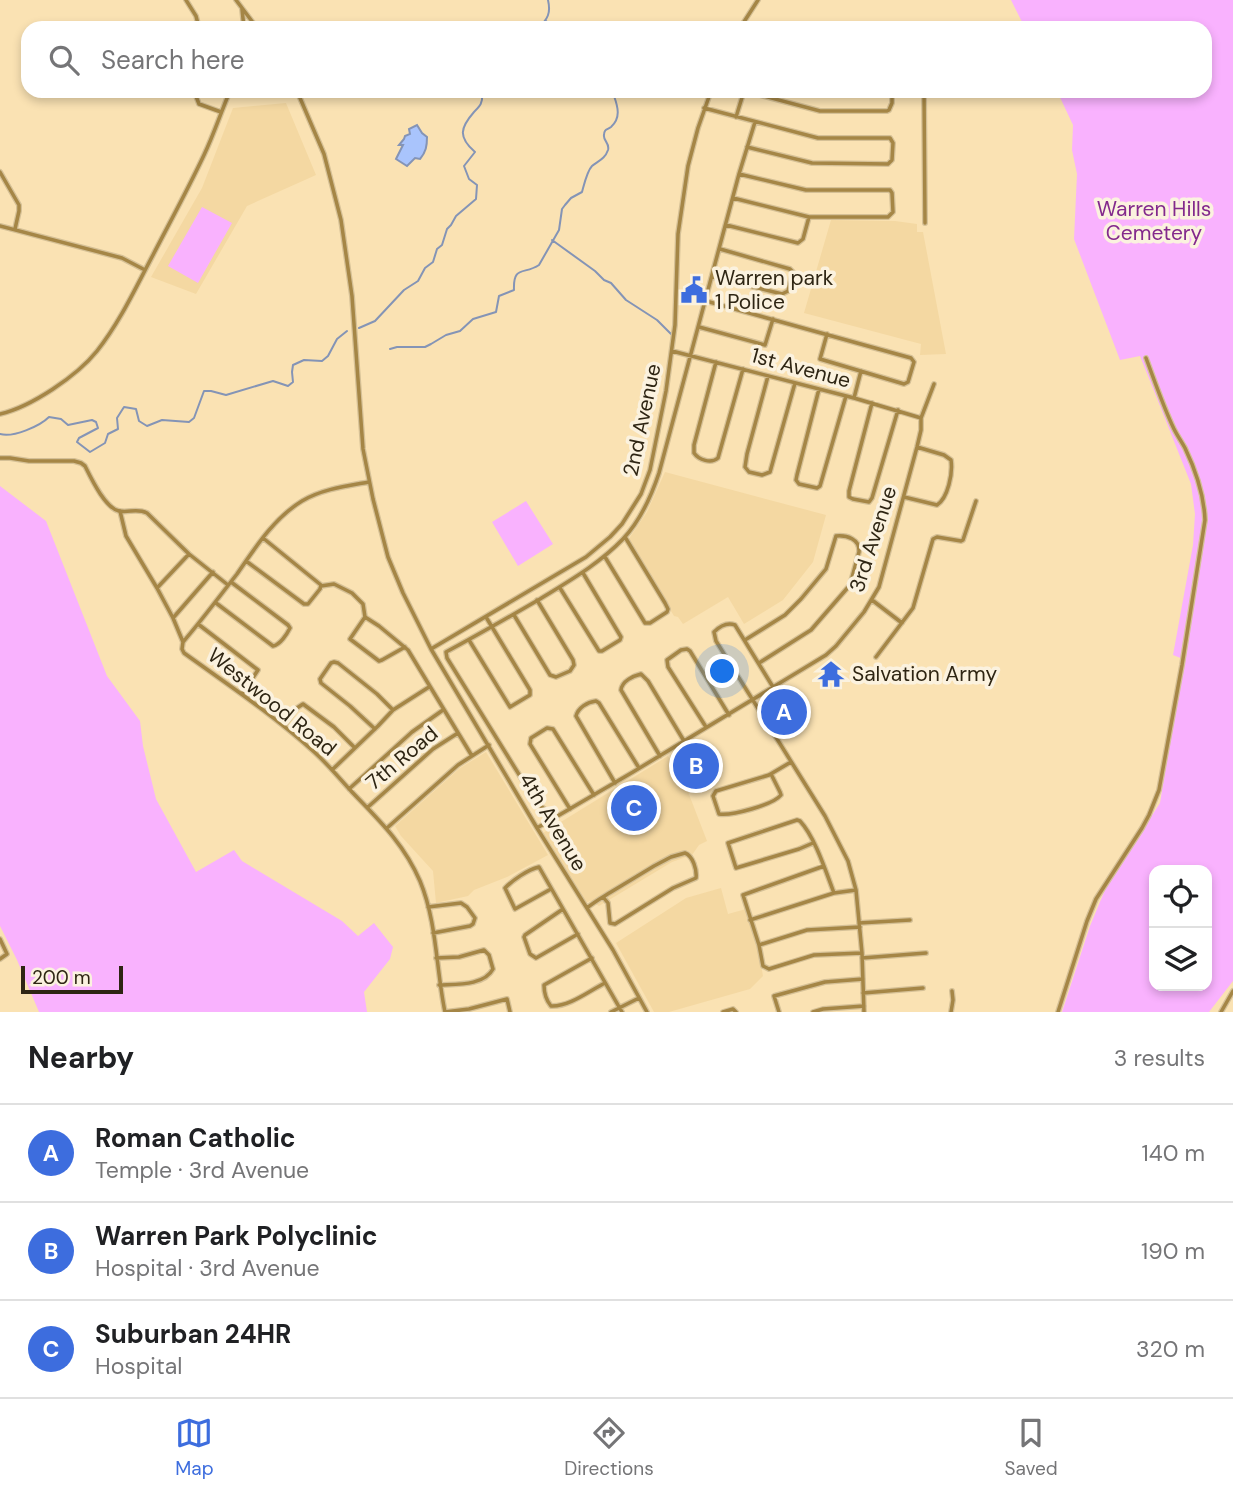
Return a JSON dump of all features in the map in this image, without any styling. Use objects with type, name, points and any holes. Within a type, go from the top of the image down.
[{"type":"street","points":[[186,0],[197,21]]},
{"type":"street","points":[[236,0],[252,21]]},
{"type":"street","points":[[744,21],[758,0]]},
{"type":"street","points":[[241,7],[243,21]]},
{"type":"street","points":[[196,98],[204,107],[221,112]]},
{"type":"street","points":[[0,414],[31,402],[84,365],[97,351],[145,270],[203,156],[227,98]]},
{"type":"street","name":"4th Avenue","points":[[300,98],[324,153],[341,220],[352,296],[361,430],[369,482],[388,557],[431,649],[613,950],[647,1012]]},
{"type":"street","name":"2nd Avenue","points":[[431,649],[586,557],[622,524],[641,494],[650,470],[660,424],[672,351],[678,234],[689,159],[708,98]]},
{"type":"street","points":[[736,117],[742,98]]},
{"type":"street","points":[[773,98],[826,111],[887,111],[892,98]]},
{"type":"street","points":[[924,98],[925,223]]},
{"type":"street","points":[[704,108],[818,138],[890,138],[893,143],[892,160],[888,164],[812,163],[747,148]]},
{"type":"street","points":[[446,652],[583,573],[625,537],[640,516],[654,488],[755,122]]},
{"type":"street","points":[[0,172],[19,205],[15,229]]},
{"type":"street","points":[[733,198],[809,217],[888,217],[893,212],[890,190],[806,190],[739,174]]},
{"type":"street","points":[[726,225],[798,243],[803,239],[809,217]]},
{"type":"street","points":[[0,226],[125,260],[145,270]]},
{"type":"street","points":[[713,276],[782,294],[788,291],[793,274],[790,269],[719,249]]},
{"type":"street","points":[[706,301],[827,334],[911,358],[914,362],[908,382],[904,384],[820,359],[827,334]]},
{"type":"street","points":[[699,327],[765,345],[773,319]]},
{"type":"street","name":"1st Avenue","points":[[672,351],[921,418]]},
{"type":"street","points":[[1058,1012],[1093,906],[1149,815],[1159,790],[1205,520],[1200,485],[1184,446],[1175,432],[1146,358]]},
{"type":"street","points":[[716,362],[694,445],[694,453],[701,459],[715,461],[718,458],[743,369]]},
{"type":"street","points":[[854,398],[861,371]]},
{"type":"street","points":[[768,376],[747,454],[745,467],[749,472],[762,475],[770,472],[795,383]]},
{"type":"street","name":"3rd Avenue","points":[[537,828],[729,715],[828,653],[872,600],[883,575],[917,447],[921,418],[934,384]]},
{"type":"street","points":[[819,389],[797,475],[796,481],[799,484],[817,488],[820,486],[846,396]]},
{"type":"street","points":[[872,403],[849,491],[849,496],[853,499],[869,502],[872,498],[898,410]]},
{"type":"street","points":[[904,497],[937,505],[945,496],[951,460],[944,455],[917,447]]},
{"type":"street","points":[[0,458],[80,463],[85,466],[111,507],[120,511],[139,510],[146,513],[189,554],[290,628],[278,645],[273,646],[215,603]]},
{"type":"street","name":"Westwood Road","points":[[369,482],[328,491],[304,500],[285,514],[263,538],[182,646],[184,653],[284,726],[322,759],[387,828],[420,881],[433,933],[445,1012]]},
{"type":"street","points":[[876,656],[909,615],[916,601],[933,539],[937,537],[963,540],[976,501]]},
{"type":"street","points":[[120,511],[126,536],[157,588],[183,642]]},
{"type":"street","points":[[745,640],[785,615],[802,599],[826,569],[836,536],[858,543],[859,552],[848,587],[811,630],[759,663]]},
{"type":"street","points":[[604,557],[645,623],[650,623],[667,612],[667,607],[625,537]]},
{"type":"street","points":[[263,538],[321,586]]},
{"type":"street","points":[[157,588],[189,554]]},
{"type":"street","points":[[586,557],[592,566]]},
{"type":"street","points":[[246,561],[304,604],[309,603],[321,586],[334,584],[352,593],[363,604],[365,617],[350,639],[376,659],[382,660],[405,647]]},
{"type":"street","points":[[173,618],[212,572]]},
{"type":"street","points":[[559,587],[598,651],[602,651],[621,638],[583,573]]},
{"type":"street","points":[[514,615],[550,674],[556,677],[570,671],[574,665],[573,660],[537,600]]},
{"type":"street","points":[[872,600],[902,623]]},
{"type":"street","points":[[365,617],[413,656],[472,756]]},
{"type":"street","points":[[469,640],[510,707],[530,695],[530,690],[486,617]]},
{"type":"street","points":[[774,687],[737,627],[731,623],[726,624],[713,632],[716,641],[825,816],[851,870],[860,925],[864,1012]]},
{"type":"street","points":[[198,624],[258,670],[242,694]]},
{"type":"street","points":[[441,644],[536,802],[555,818]]},
{"type":"street","points":[[707,728],[668,667],[667,660],[681,650],[690,651],[729,715]]},
{"type":"street","points":[[374,729],[351,706],[321,683],[320,679],[331,663],[338,663],[393,710]]},
{"type":"street","points":[[660,756],[621,690],[624,682],[641,674],[648,681],[684,741]]},
{"type":"street","points":[[332,770],[393,710],[429,687]]},
{"type":"street","points":[[615,783],[576,718],[577,712],[586,704],[596,701],[599,703],[639,768]]},
{"type":"street","points":[[284,726],[299,705],[303,704],[334,727],[355,748]]},
{"type":"street","points":[[349,789],[412,732],[443,710]]},
{"type":"street","points":[[570,809],[530,744],[535,734],[547,728],[553,729],[594,795]]},
{"type":"street","name":"7th Road","points":[[368,808],[433,749],[458,733]]},
{"type":"street","points":[[387,828],[458,765],[488,745]]},
{"type":"street","points":[[771,774],[781,795],[777,800],[729,814],[719,814],[713,796],[716,791],[771,774],[791,762]]},
{"type":"street","points":[[813,843],[736,868],[728,843],[797,820],[803,824],[813,843],[834,893]]},
{"type":"street","points":[[587,908],[603,897],[671,857],[685,853],[691,856],[696,878],[673,888],[615,924],[610,923],[608,903],[603,897]]},
{"type":"street","points":[[824,866],[743,895],[763,966],[769,969],[814,955],[926,953]]},
{"type":"street","points":[[551,889],[515,909],[505,887],[539,867],[621,1010]]},
{"type":"street","points":[[750,920],[834,893],[856,890]]},
{"type":"street","points":[[428,907],[461,903],[475,918],[470,926],[433,933]]},
{"type":"street","points":[[563,909],[525,935],[530,954],[536,958],[578,934]]},
{"type":"street","points":[[759,945],[807,930],[910,920]]},
{"type":"street","points":[[0,939],[6,954],[0,958]]},
{"type":"street","points":[[436,958],[458,957],[484,950],[493,969],[491,974],[477,981],[439,985]]},
{"type":"street","points":[[592,958],[544,985],[548,1002],[551,1006],[558,1006],[605,983]]},
{"type":"street","points":[[779,1012],[774,996],[825,982],[863,979]]},
{"type":"street","points":[[863,993],[923,988]]},
{"type":"street","points":[[951,1012],[952,991]]},
{"type":"street","points":[[1221,1012],[1233,991]]},
{"type":"street","points":[[611,1012],[621,1010],[639,998]]},
{"type":"street","points":[[445,1012],[507,999],[510,1012]]},
{"type":"street","points":[[813,1012],[864,1006]]},
{"type":"street","points":[[723,1012],[733,1009],[736,1012]]},
{"type":"shaded area","points":[[286,103],[316,175],[247,206],[196,294],[151,277],[202,188],[233,108]]},
{"type":"shaded area","points":[[831,220],[917,224],[917,232],[923,232],[946,354],[920,355],[921,344],[804,313]]},
{"type":"shaded area","points":[[665,472],[826,515],[813,562],[783,600],[744,624],[728,597],[683,624],[674,616],[628,540],[647,512]]},
{"type":"shaded area","points":[[486,752],[548,855],[507,877],[474,890],[468,896],[436,903],[433,871],[395,826],[460,768]]},
{"type":"shaded area","points":[[668,756],[685,784],[707,841],[699,845],[692,855],[672,862],[599,906],[590,901],[586,903],[543,833]]},
{"type":"shaded area","points":[[721,888],[728,914],[746,909],[763,976],[750,989],[669,1012],[654,1012],[616,943],[686,898]]},
{"type":"green space","name":"Warren Hills Cemetery","points":[[1011,0],[1233,0],[1233,981],[1209,1012],[1062,1012],[1090,926],[1107,885],[1160,803],[1183,659],[1173,655],[1193,545],[1195,514],[1191,484],[1140,356],[1120,360],[1074,239],[1077,174],[1072,150],[1073,125],[1060,98],[1212,98],[1212,21],[1022,21]]},
{"type":"green space","points":[[202,207],[232,223],[198,283],[168,266]]},
{"type":"green space","points":[[0,486],[46,521],[107,676],[140,721],[156,799],[196,872],[234,850],[242,861],[342,921],[358,936],[374,923],[393,947],[390,959],[364,992],[367,1012],[39,1012],[0,926]]},
{"type":"green space","points":[[526,501],[553,544],[518,566],[492,522]]},
{"type":"water","points":[[417,125],[427,137],[426,149],[420,159],[415,158],[407,166],[396,159],[403,145],[399,145],[405,136],[410,134],[409,129]]},
{"type":"waterway","points":[[545,21],[548,16],[548,0]]},
{"type":"waterway","points":[[359,328],[375,321],[404,290],[418,281],[425,268],[433,262],[437,249],[442,245],[447,229],[456,216],[476,199],[477,185],[469,179],[464,166],[475,152],[466,142],[463,132],[482,98]]},
{"type":"waterway","points":[[390,349],[425,347],[446,335],[460,331],[473,319],[496,312],[499,296],[514,290],[515,277],[520,272],[539,265],[559,230],[562,209],[571,198],[582,192],[590,168],[607,153],[604,137],[617,116],[614,98]]},
{"type":"waterway","points":[[552,240],[611,283],[626,300],[657,320],[671,334]]},
{"type":"waterway","points":[[0,434],[26,430],[49,417],[61,419],[68,425],[92,420],[98,428],[79,438],[77,442],[90,452],[105,443],[108,434],[118,429],[117,418],[124,407],[136,409],[139,421],[147,426],[162,420],[189,422],[194,418],[204,391],[226,395],[273,381],[288,386],[293,382],[293,365],[304,360],[322,361],[328,356],[337,339],[347,331]]},
{"type":"place","name":"Warren park 1 Police","points":[[694,290]]},
{"type":"place","name":"Salvation Army","points":[[831,674]]},
{"type":"place","name":"Roman Catholic","points":[[784,712]]},
{"type":"place","name":"Warren Park Polyclinic","points":[[696,766]]},
{"type":"place","name":"Suburban 24HR","points":[[634,808]]}]
